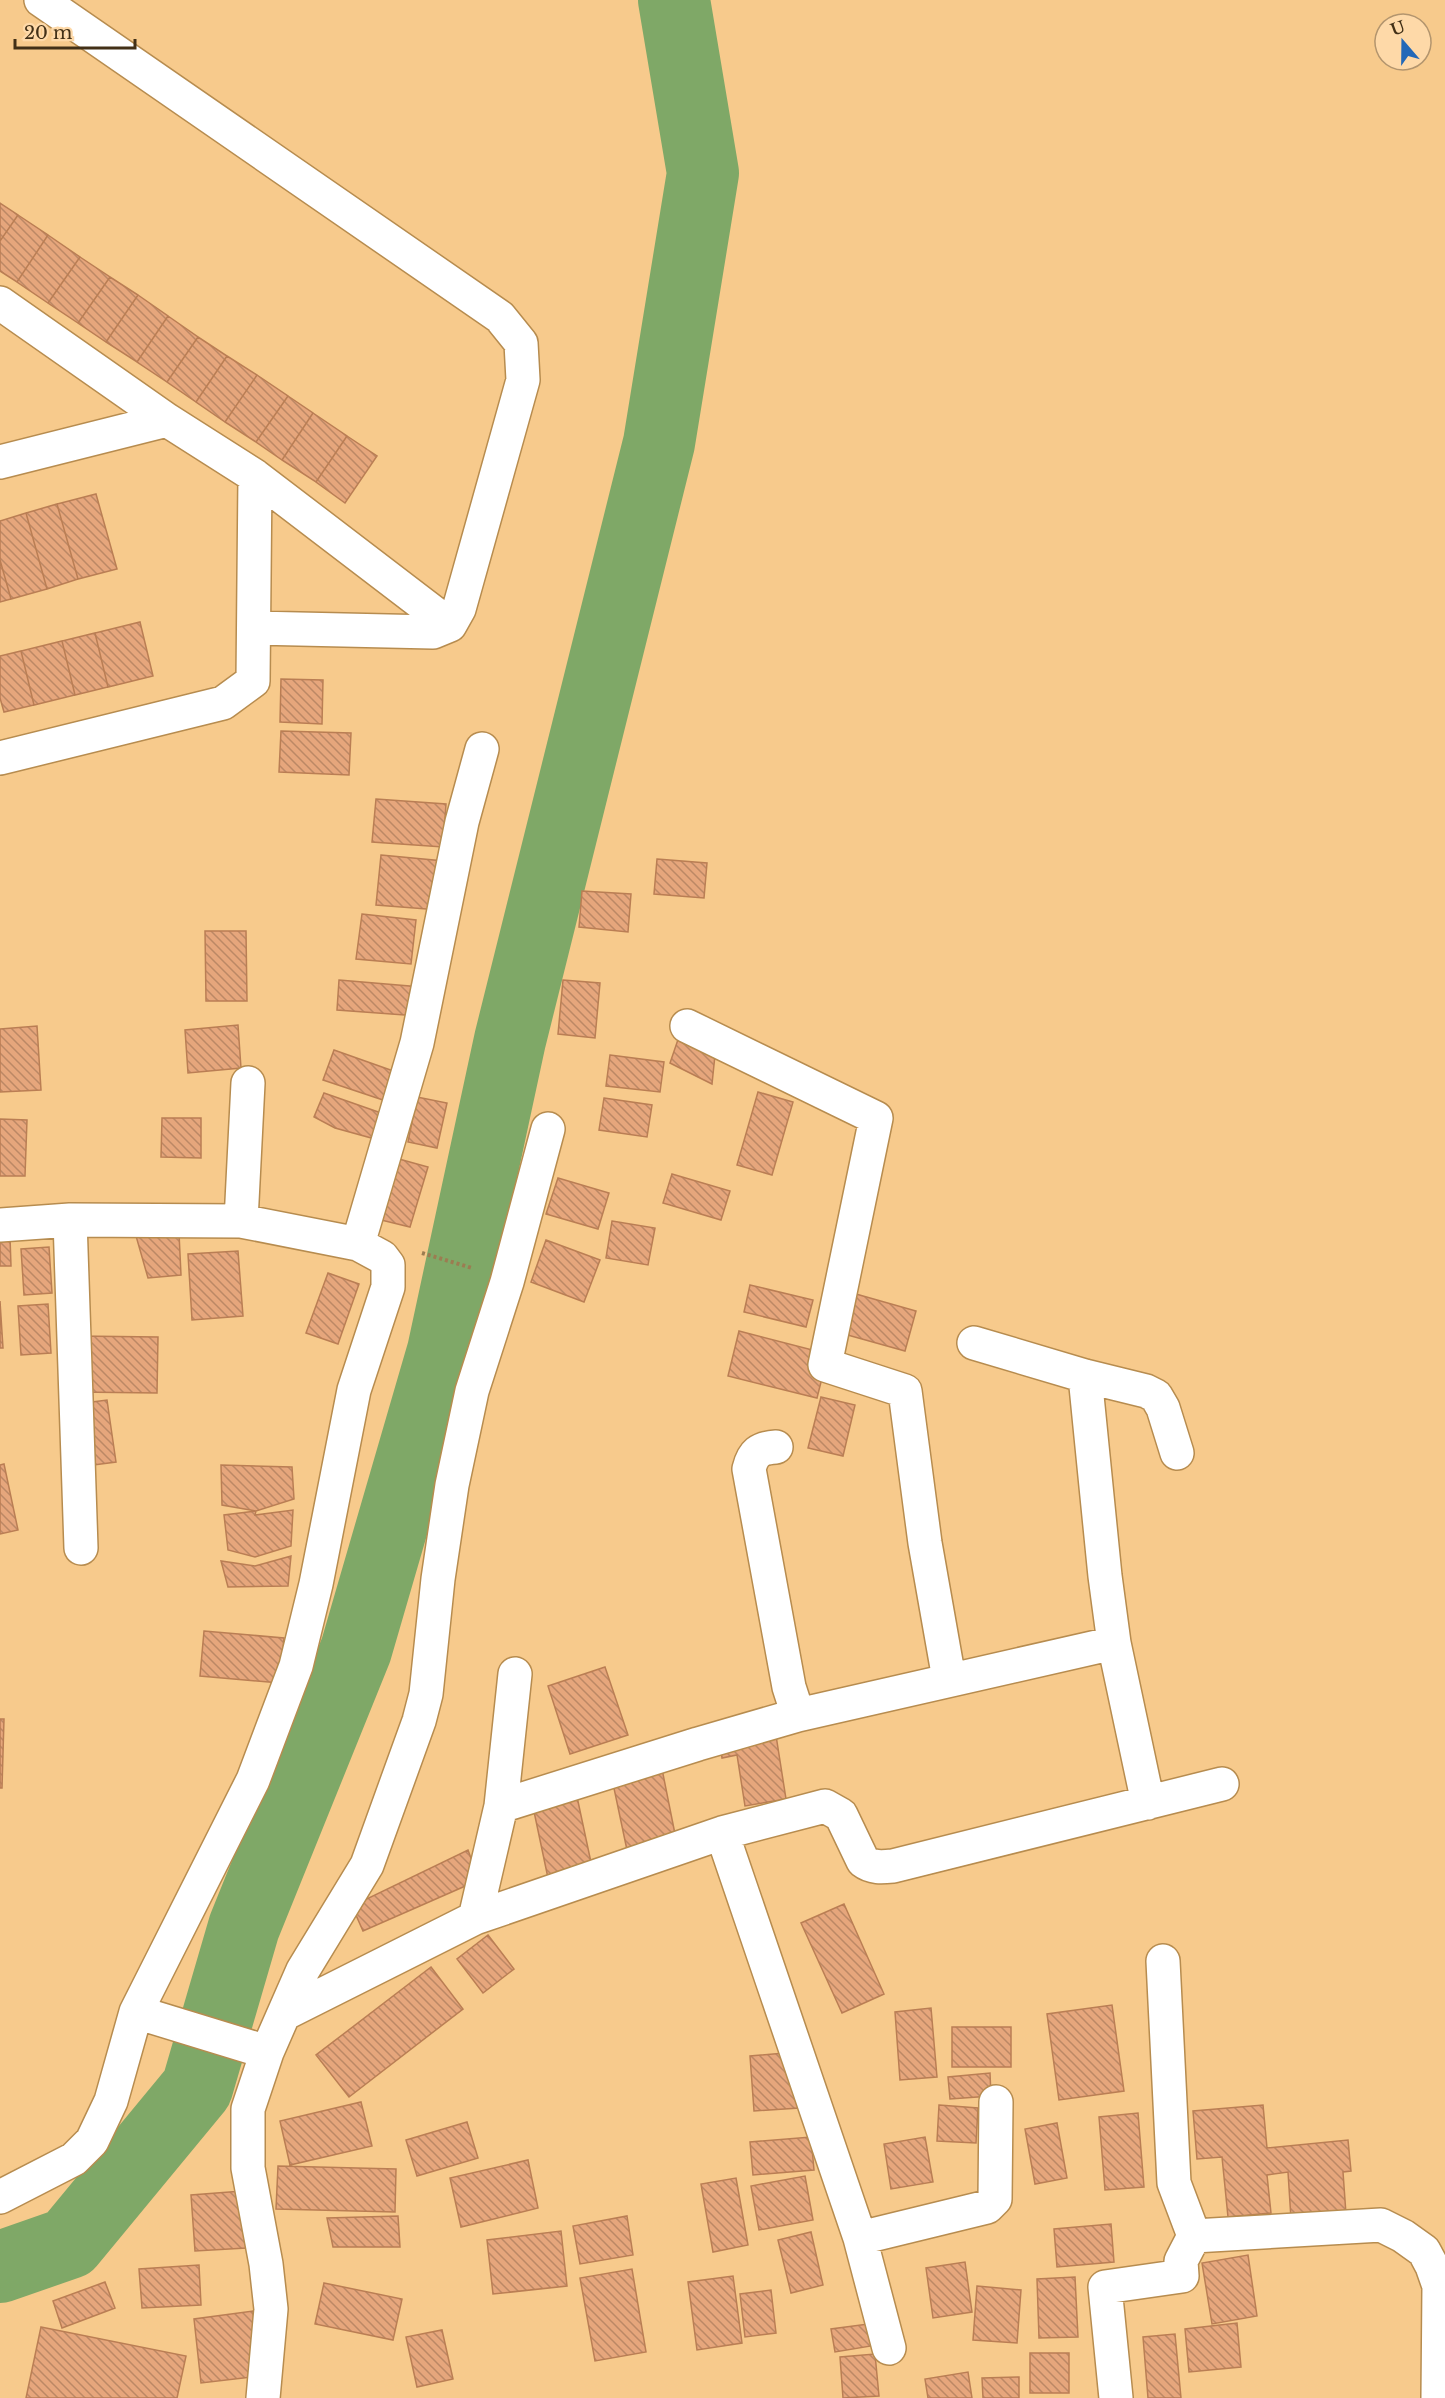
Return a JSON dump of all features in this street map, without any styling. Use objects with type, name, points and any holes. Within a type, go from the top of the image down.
[{"type":"street","points":[[41,0],[500,317],[521,343],[523,380],[459,609],[450,625],[433,632],[254,628]]},
{"type":"street","points":[[0,303],[167,420],[255,476],[450,625]]},
{"type":"street","points":[[0,462],[167,420]]},
{"type":"street","points":[[0,758],[223,703],[253,681],[255,476]]},
{"type":"street","points":[[358,1244],[417,1042],[462,822],[482,749]]},
{"type":"street","points":[[687,1026],[876,1118],[825,1365],[905,1391],[925,1543],[950,1679]]},
{"type":"street","points":[[241,1221],[248,1083]]},
{"type":"street","points":[[263,2398],[272,2309],[267,2264],[248,2168],[248,2109],[267,2052],[303,1970],[367,1865],[378,1840],[418,1721],[426,1694],[438,1579],[452,1485],[471,1391],[507,1282],[548,1130]]},
{"type":"street","points":[[70,1220],[81,1548]]},
{"type":"street","points":[[0,1225],[70,1220],[241,1221],[358,1244],[382,1257],[388,1265],[388,1287],[354,1390],[316,1584],[296,1666],[253,1780],[92,2142],[74,2159],[53,2172],[0,2197]]},
{"type":"street","points":[[974,1343],[1085,1376],[1146,1391],[1156,1396],[1163,1408],[1177,1453]]},
{"type":"street","points":[[1085,1376],[1114,1643],[1148,1803]]},
{"type":"street","points":[[776,1447],[763,1448],[752,1456],[748,1469],[789,1687],[798,1715]]},
{"type":"street","points":[[501,1806],[798,1715],[1114,1643]]},
{"type":"street","points":[[475,1918],[501,1806],[515,1674]]},
{"type":"street","points":[[284,2014],[475,1918],[722,1833],[825,1806],[841,1815],[863,1861],[869,1866],[881,1867],[893,1866],[1222,1784]]},
{"type":"street","points":[[722,1833],[860,2238],[889,2348]]},
{"type":"street","points":[[1116,2398],[1105,2288],[1182,2276],[1181,2260],[1194,2236],[1174,2183],[1163,1961]]},
{"type":"street","points":[[147,2016],[267,2052]]},
{"type":"street","points":[[860,2238],[987,2207],[995,2199],[996,2102]]},
{"type":"street","points":[[1194,2236],[1381,2225],[1403,2236],[1424,2251],[1439,2286],[1438,2398]]},
{"type":"path","points":[[420,1252],[483,1271]]},
{"type":"building","points":[[0,203],[18,215],[0,241]]},
{"type":"building","points":[[18,215],[48,235],[17,282],[0,271],[0,241]]},
{"type":"building","points":[[48,235],[80,257],[48,303],[17,282]]},
{"type":"building","points":[[80,257],[110,277],[78,323],[48,303]]},
{"type":"building","points":[[110,277],[138,295],[106,342],[78,323]]},
{"type":"building","points":[[138,295],[168,316],[137,362],[106,342]]},
{"type":"building","points":[[168,316],[198,337],[167,382],[137,362]]},
{"type":"building","points":[[198,337],[227,356],[196,402],[167,382]]},
{"type":"building","points":[[227,356],[257,375],[225,422],[196,402]]},
{"type":"building","points":[[257,375],[288,396],[256,442],[225,422]]},
{"type":"building","points":[[288,396],[313,413],[282,460],[256,442]]},
{"type":"building","points":[[313,413],[347,436],[316,482],[282,460]]},
{"type":"building","points":[[347,436],[377,456],[345,503],[316,482]]},
{"type":"building","points":[[96,494],[117,569],[78,579],[57,504]]},
{"type":"building","points":[[57,504],[78,579],[47,589],[26,513]]},
{"type":"building","points":[[26,513],[47,589],[11,599],[0,560],[0,521]]},
{"type":"building","points":[[0,560],[11,599],[0,602]]},
{"type":"building","points":[[140,622],[153,676],[108,687],[95,633]]},
{"type":"building","points":[[95,633],[108,687],[75,695],[62,641]]},
{"type":"building","points":[[62,641],[75,695],[34,705],[21,651]]},
{"type":"building","points":[[21,651],[34,705],[4,712],[0,698],[0,656]]},
{"type":"building","points":[[281,679],[323,680],[322,724],[280,722]]},
{"type":"building","points":[[281,731],[351,733],[349,775],[279,772]]},
{"type":"building","points":[[376,799],[446,804],[443,847],[372,842]]},
{"type":"building","points":[[381,855],[444,861],[439,910],[376,905]]},
{"type":"building","points":[[657,859],[707,863],[704,898],[654,894]]},
{"type":"building","points":[[582,891],[631,894],[628,932],[579,927]]},
{"type":"building","points":[[362,914],[416,920],[411,964],[356,959]]},
{"type":"building","points":[[205,931],[246,931],[247,1001],[206,1001]]},
{"type":"building","points":[[339,980],[421,987],[418,1016],[337,1010]]},
{"type":"building","points":[[563,980],[600,983],[595,1038],[558,1034]]},
{"type":"building","points":[[686,1016],[718,1026],[712,1084],[670,1063]]},
{"type":"building","points":[[238,1025],[241,1068],[188,1073],[185,1030]]},
{"type":"building","points":[[37,1026],[41,1090],[0,1092],[0,1029]]},
{"type":"building","points":[[334,1050],[399,1073],[389,1102],[323,1080]]},
{"type":"building","points":[[610,1055],[664,1062],[660,1092],[606,1086]]},
{"type":"building","points":[[758,1092],[793,1102],[772,1175],[737,1165]]},
{"type":"building","points":[[324,1093],[384,1114],[375,1139],[335,1128],[314,1117]]},
{"type":"building","points":[[417,1097],[447,1103],[437,1148],[408,1142]]},
{"type":"building","points":[[604,1098],[652,1105],[647,1137],[599,1130]]},
{"type":"building","points":[[162,1118],[201,1118],[201,1158],[161,1157]]},
{"type":"building","points":[[0,1119],[27,1120],[25,1176],[0,1176]]},
{"type":"building","points":[[399,1159],[428,1167],[410,1227],[381,1220]]},
{"type":"building","points":[[672,1174],[730,1191],[721,1220],[663,1203]]},
{"type":"building","points":[[558,1178],[609,1193],[598,1229],[546,1214]]},
{"type":"building","points":[[612,1221],[655,1228],[648,1265],[606,1258]]},
{"type":"building","points":[[179,1233],[181,1275],[148,1278],[136,1236]]},
{"type":"building","points":[[0,1237],[10,1237],[11,1266],[0,1266]]},
{"type":"building","points":[[546,1240],[600,1260],[584,1302],[531,1282]]},
{"type":"building","points":[[49,1247],[52,1293],[24,1295],[21,1249]]},
{"type":"building","points":[[238,1251],[243,1316],[192,1320],[188,1254]]},
{"type":"building","points":[[328,1273],[359,1284],[338,1344],[306,1333]]},
{"type":"building","points":[[750,1285],[813,1300],[806,1327],[744,1312]]},
{"type":"building","points":[[856,1294],[916,1311],[905,1351],[844,1334]]},
{"type":"building","points":[[0,1301],[3,1348],[0,1348]]},
{"type":"building","points":[[48,1304],[51,1353],[21,1355],[18,1306]]},
{"type":"building","points":[[739,1331],[828,1354],[817,1398],[728,1376]]},
{"type":"building","points":[[77,1336],[158,1337],[157,1393],[77,1392]]},
{"type":"building","points":[[821,1397],[855,1405],[843,1456],[808,1448]]},
{"type":"building","points":[[107,1400],[116,1462],[86,1466],[77,1404]]},
{"type":"building","points":[[4,1464],[18,1530],[0,1534],[0,1465]]},
{"type":"building","points":[[221,1465],[292,1467],[294,1499],[256,1511],[222,1505]]},
{"type":"building","points":[[293,1510],[291,1546],[255,1557],[228,1550],[224,1515],[256,1511],[255,1515]]},
{"type":"building","points":[[291,1556],[288,1586],[228,1587],[221,1561],[255,1566]]},
{"type":"building","points":[[204,1631],[284,1638],[280,1683],[200,1676]]},
{"type":"building","points":[[605,1667],[628,1735],[570,1754],[548,1686]]},
{"type":"building","points":[[0,1719],[4,1719],[2,1788],[0,1788]]},
{"type":"building","points":[[775,1729],[786,1799],[745,1806],[737,1755],[722,1758],[719,1739]]},
{"type":"building","points":[[661,1764],[676,1839],[627,1850],[611,1774]]},
{"type":"building","points":[[576,1792],[592,1867],[548,1878],[532,1802]]},
{"type":"building","points":[[468,1850],[479,1880],[363,1931],[352,1906]]},
{"type":"building","points":[[844,1904],[884,1994],[842,2013],[801,1923]]},
{"type":"building","points":[[488,1935],[514,1969],[483,1993],[457,1959]]},
{"type":"building","points":[[431,1967],[463,2009],[349,2097],[316,2055]]},
{"type":"building","points":[[1112,2005],[1124,2091],[1059,2100],[1047,2014]]},
{"type":"building","points":[[931,2008],[937,2077],[900,2080],[895,2012]]},
{"type":"building","points":[[952,2027],[1011,2027],[1011,2067],[952,2067]]},
{"type":"building","points":[[795,2052],[799,2108],[754,2111],[750,2056]]},
{"type":"building","points":[[990,2073],[991,2096],[950,2099],[948,2077]]},
{"type":"building","points":[[361,2102],[372,2146],[290,2165],[280,2121]]},
{"type":"building","points":[[939,2105],[978,2108],[976,2143],[937,2141]]},
{"type":"building","points":[[1263,2105],[1267,2148],[1348,2140],[1351,2171],[1343,2172],[1346,2214],[1291,2219],[1288,2172],[1267,2175],[1271,2213],[1228,2217],[1222,2157],[1197,2159],[1193,2111]]},
{"type":"building","points":[[1138,2113],[1144,2187],[1105,2190],[1099,2117]]},
{"type":"building","points":[[467,2122],[478,2158],[417,2176],[406,2140]]},
{"type":"building","points":[[1057,2123],[1067,2178],[1035,2184],[1025,2129]]},
{"type":"building","points":[[811,2137],[814,2170],[753,2175],[750,2142]]},
{"type":"building","points":[[925,2137],[933,2182],[891,2189],[884,2144]]},
{"type":"building","points":[[528,2160],[538,2208],[461,2227],[450,2178]]},
{"type":"building","points":[[278,2166],[396,2169],[395,2212],[276,2209]]},
{"type":"building","points":[[805,2176],[813,2220],[759,2230],[751,2186]]},
{"type":"building","points":[[736,2178],[748,2245],[713,2252],[701,2184]]},
{"type":"building","points":[[242,2191],[246,2248],[195,2251],[191,2195]]},
{"type":"building","points":[[398,2216],[400,2247],[333,2247],[327,2218]]},
{"type":"building","points":[[627,2216],[633,2255],[580,2264],[573,2226]]},
{"type":"building","points":[[1111,2224],[1114,2262],[1057,2267],[1054,2229]]},
{"type":"building","points":[[561,2231],[567,2286],[493,2294],[487,2240]]},
{"type":"building","points":[[811,2232],[823,2285],[791,2293],[778,2240]]},
{"type":"building","points":[[1248,2255],[1257,2316],[1212,2324],[1202,2263]]},
{"type":"building","points":[[965,2262],[972,2312],[933,2318],[926,2268]]},
{"type":"building","points":[[199,2265],[201,2305],[142,2308],[139,2269]]},
{"type":"building","points":[[632,2269],[646,2352],[595,2361],[580,2278]]},
{"type":"building","points":[[733,2276],[742,2343],[697,2350],[688,2282]]},
{"type":"building","points":[[1075,2277],[1078,2337],[1039,2338],[1037,2279]]},
{"type":"building","points":[[105,2282],[115,2308],[62,2328],[53,2301]]},
{"type":"building","points":[[324,2283],[402,2299],[393,2340],[315,2324]]},
{"type":"building","points":[[977,2286],[1021,2290],[1017,2343],[973,2340]]},
{"type":"building","points":[[771,2290],[776,2333],[745,2337],[740,2294]]},
{"type":"building","points":[[253,2311],[260,2376],[201,2383],[194,2319]]},
{"type":"building","points":[[1237,2323],[1241,2367],[1189,2372],[1185,2329]]},
{"type":"building","points":[[868,2324],[871,2346],[835,2352],[831,2329]]},
{"type":"building","points":[[41,2327],[186,2356],[177,2398],[26,2398]]},
{"type":"building","points":[[442,2330],[453,2379],[417,2387],[406,2337]]},
{"type":"building","points":[[1175,2334],[1181,2398],[1148,2398],[1143,2337]]},
{"type":"building","points":[[1030,2353],[1069,2353],[1069,2393],[1030,2393]]},
{"type":"building","points":[[875,2354],[879,2396],[843,2398],[840,2357]]},
{"type":"building","points":[[968,2372],[972,2398],[928,2398],[925,2379]]},
{"type":"building","points":[[1019,2377],[1019,2398],[983,2398],[982,2378]]},
{"type":"waterway","points":[[0,2267],[69,2243],[197,2088],[244,1927],[356,1650],[443,1351],[510,1040],[659,443],[703,173],[674,0]]}]
